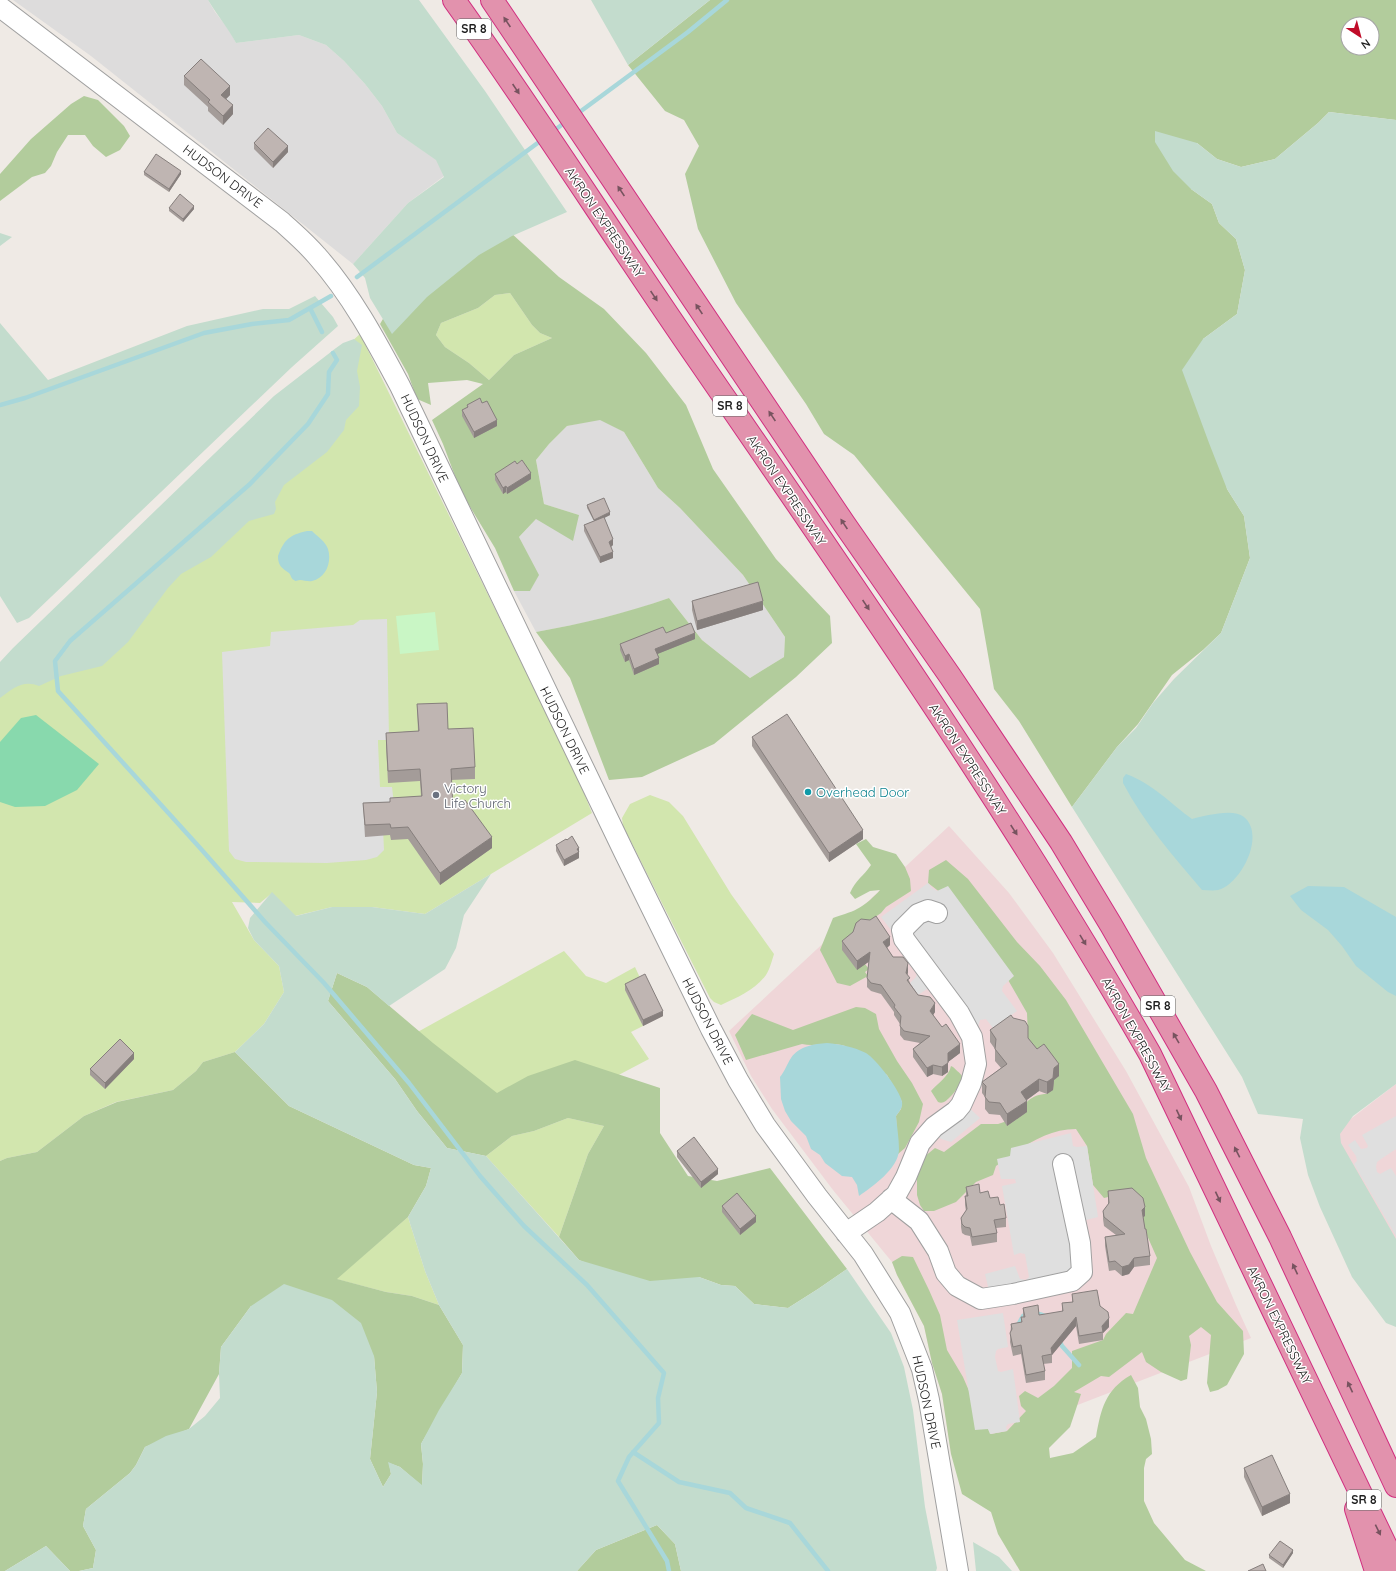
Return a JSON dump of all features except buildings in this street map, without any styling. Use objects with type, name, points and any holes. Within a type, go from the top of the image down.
[{"type":"highway","name":"AKRON EXPRESSWAY","points":[[454,0],[495,57],[617,240],[911,672],[1053,889],[1150,1054],[1396,1567]]},
{"type":"highway","name":"SR 8","points":[[492,0],[845,525],[950,676],[1061,842],[1107,918],[1206,1091],[1280,1237],[1396,1486]]},
{"type":"highway","points":[[1361,1410],[1396,1460]]},
{"type":"highway","points":[[1331,1432],[1376,1571]]},
{"type":"street","name":"HUDSON DRIVE","points":[[0,7],[282,222],[318,256],[336,280],[375,340],[400,386],[607,816],[711,1029],[738,1080],[765,1125],[816,1195],[863,1254],[900,1313],[922,1369],[929,1400],[958,1571]]},
{"type":"street","points":[[846,1233],[877,1212],[896,1195],[906,1177],[920,1143],[934,1127],[956,1111],[961,1105],[971,1084],[976,1064],[972,1037],[959,1012],[904,939],[902,930],[918,914],[928,910],[936,913]]},
{"type":"street","points":[[891,1199],[919,1221],[938,1251],[946,1273],[957,1286],[982,1299],[1014,1294],[1072,1281],[1082,1272],[1080,1243],[1063,1164]]},
{"type":"shaded area","points":[[13,0],[208,0],[229,30],[236,43],[299,35],[326,45],[344,61],[365,84],[382,106],[397,133],[437,160],[444,176],[408,203],[353,264],[91,56]]},
{"type":"shaded area","points":[[600,419],[624,432],[658,488],[680,508],[743,575],[785,637],[784,657],[750,678],[702,640],[669,598],[637,609],[583,623],[536,632],[514,591],[530,591],[538,575],[519,537],[536,519],[579,515],[544,504],[536,460],[567,426]]},
{"type":"shaded area","points":[[387,619],[389,740],[378,740],[378,743],[380,787],[392,787],[394,804],[382,807],[384,850],[377,857],[366,860],[327,863],[246,862],[235,859],[229,851],[222,652],[270,646],[271,632],[353,625],[360,620]]},
{"type":"shaded area","points":[[949,826],[1009,893],[1053,953],[1126,1071],[1189,1187],[1211,1246],[1251,1338],[951,1454],[942,1394],[932,1363],[924,1326],[897,1275],[892,1262],[833,1190],[772,1109],[751,1076],[729,1031]]},
{"type":"shaded area","points":[[928,883],[937,891],[948,886],[1014,976],[1003,986],[1002,991],[1017,1011],[993,1028],[986,1019],[980,1020],[978,1027],[956,1025],[930,990],[927,989],[918,995],[910,983],[916,977],[917,972],[893,937],[891,930],[881,917]]},
{"type":"shaded area","points":[[1396,1084],[1396,1262],[1326,1138]]},
{"type":"shaded area","points":[[963,1102],[980,1118],[951,1142],[941,1139],[938,1136]]},
{"type":"shaded area","points":[[1396,1116],[1396,1149],[1377,1162],[1376,1167],[1377,1172],[1380,1174],[1391,1168],[1396,1176],[1396,1236],[1354,1164],[1357,1161],[1356,1156],[1348,1145],[1355,1140],[1361,1149],[1367,1148],[1368,1146],[1362,1135]]},
{"type":"shaded area","points":[[1071,1133],[1073,1146],[1087,1146],[1098,1217],[1086,1220],[1084,1223],[1076,1290],[992,1303],[985,1274],[1015,1266],[1020,1279],[1026,1280],[1029,1277],[1025,1254],[1020,1253],[1014,1255],[1002,1186],[1016,1183],[1015,1179],[1001,1179],[997,1159],[1010,1156],[1011,1148]]},
{"type":"shaded area","points":[[1003,1313],[1008,1347],[998,1349],[995,1357],[998,1371],[1001,1372],[1013,1369],[1020,1422],[1008,1424],[1006,1427],[1007,1431],[990,1434],[988,1429],[975,1430],[957,1320]]},
{"type":"green space","points":[[208,0],[419,0],[485,91],[567,212],[512,236],[479,255],[427,297],[392,334],[370,298],[365,278],[353,264],[408,203],[444,177],[436,160],[397,133],[382,106],[365,84],[344,61],[326,45],[299,35],[236,43]]},
{"type":"green space","points":[[591,0],[710,0],[628,65]]},
{"type":"green space","points":[[710,0],[1396,0],[1396,120],[1329,112],[1275,159],[1241,167],[1217,159],[1197,143],[1191,189],[1212,204],[1219,223],[1236,239],[1245,270],[1237,314],[1203,339],[1227,489],[1244,516],[1250,558],[1221,633],[1172,675],[1138,724],[1117,747],[1072,807],[1019,721],[994,689],[980,609],[854,455],[824,434],[806,404],[736,303],[698,229],[685,174],[699,146],[684,120],[665,111],[628,65]]},
{"type":"green space","points":[[84,96],[98,100],[124,126],[130,136],[120,150],[106,157],[93,146],[85,135],[68,135],[57,152],[51,166],[45,173],[32,177],[0,201],[0,174],[31,139],[71,104]]},
{"type":"green space","points":[[1329,112],[1396,120],[1396,1084],[1353,1116],[1340,1134],[1341,1143],[1396,1239],[1396,1327],[1386,1323],[1352,1277],[1320,1207],[1308,1175],[1300,1138],[1303,1119],[1258,1114],[1242,1077],[1072,807],[1117,747],[1136,728],[1153,703],[1174,679],[1221,633],[1250,558],[1244,516],[1227,489],[1182,370],[1203,339],[1237,314],[1245,270],[1236,239],[1219,223],[1212,204],[1191,189],[1173,171],[1155,142],[1155,131],[1197,143],[1217,159],[1241,167],[1275,159]]},
{"type":"green space","points":[[510,232],[559,277],[604,309],[646,353],[686,405],[713,469],[776,559],[830,616],[832,643],[796,677],[714,744],[642,777],[609,780],[570,678],[536,632],[603,618],[669,598],[702,640],[750,678],[784,657],[785,637],[743,575],[680,508],[658,488],[624,432],[600,420],[567,426],[536,460],[544,504],[579,515],[573,541],[536,519],[519,537],[539,575],[530,591],[514,591],[495,548],[461,492],[443,444],[432,420],[483,384],[467,380],[428,383],[431,405],[417,399],[408,374],[380,324],[387,312]],"holes":[[[510,293],[532,325],[540,333],[552,338],[514,355],[489,380],[469,363],[445,347],[436,335],[441,323],[478,308],[495,295]]]},
{"type":"green space","points":[[0,233],[12,237],[0,246]]},
{"type":"green space","points":[[510,293],[532,325],[540,333],[552,338],[514,355],[489,380],[469,363],[445,347],[436,335],[441,323],[478,308],[495,295]]},
{"type":"green space","points":[[315,296],[333,317],[338,326],[292,367],[29,618],[17,623],[0,596],[0,323],[48,380],[187,326],[263,309],[289,309]]},
{"type":"green space","points":[[360,334],[578,778],[592,813],[425,914],[372,907],[332,907],[295,916],[272,893],[260,903],[232,902],[254,940],[279,966],[284,992],[264,1024],[235,1052],[203,1062],[196,1071],[173,1090],[116,1102],[84,1116],[37,1152],[7,1158],[0,1161],[0,683],[181,495]]},
{"type":"green space","points":[[354,339],[362,345],[357,371],[360,387],[359,406],[346,420],[344,430],[327,452],[284,485],[275,502],[276,509],[274,514],[249,521],[211,557],[181,574],[168,588],[128,642],[102,666],[61,676],[39,686],[33,684],[23,684],[13,688],[0,698],[0,662],[13,648],[274,396],[343,343]]},
{"type":"green space","points":[[435,612],[439,650],[400,654],[396,616]]},
{"type":"green space","points":[[36,715],[99,764],[77,790],[45,806],[15,807],[0,802],[0,742],[21,718]]},
{"type":"green space","points":[[650,795],[669,802],[683,816],[731,894],[774,954],[769,970],[757,985],[746,993],[721,1005],[714,1002],[710,998],[623,826],[622,818],[630,804]]},
{"type":"green space","points":[[866,839],[873,847],[896,854],[905,867],[910,879],[911,891],[886,907],[881,913],[868,922],[865,964],[869,969],[865,972],[868,976],[850,986],[837,983],[820,950],[833,918],[860,908],[880,890],[870,891],[855,899],[850,893],[855,884],[871,865],[856,844]]},
{"type":"green space","points":[[946,860],[968,879],[1017,942],[1040,966],[1066,1000],[1133,1114],[1146,1158],[1190,1252],[1217,1302],[1243,1331],[1244,1354],[1227,1385],[1210,1392],[1207,1383],[1211,1335],[1201,1327],[1189,1336],[1191,1345],[1187,1379],[1181,1381],[1161,1372],[1146,1362],[1142,1352],[1109,1377],[1101,1376],[1074,1392],[1081,1394],[1070,1427],[1049,1448],[1050,1458],[1073,1453],[1096,1437],[1102,1409],[1106,1401],[1115,1387],[1131,1375],[1138,1388],[1140,1407],[1146,1419],[1151,1439],[1152,1454],[1146,1459],[1144,1468],[1144,1501],[1154,1523],[1185,1560],[1206,1571],[1020,1571],[998,1534],[991,1512],[962,1494],[951,1454],[942,1394],[932,1363],[924,1326],[897,1275],[892,1262],[902,1256],[913,1257],[940,1315],[947,1350],[963,1377],[985,1428],[988,1429],[991,1434],[1007,1431],[1026,1411],[1021,1406],[1019,1396],[1025,1391],[1038,1398],[1054,1386],[1072,1368],[1072,1351],[1103,1340],[1106,1334],[1126,1313],[1133,1314],[1157,1258],[1134,1206],[1117,1195],[1104,1198],[1093,1185],[1087,1146],[1076,1129],[1054,1132],[1033,1141],[996,1166],[993,1175],[976,1182],[956,1202],[934,1211],[924,1211],[920,1205],[917,1195],[917,1174],[924,1157],[935,1148],[944,1152],[981,1124],[998,1124],[1016,1118],[1028,1101],[1041,1094],[1047,1094],[1025,1046],[1028,1037],[1027,1013],[977,926],[950,900],[928,883],[929,870]]},
{"type":"green space","points":[[491,874],[464,915],[456,948],[445,969],[389,1006],[367,987],[337,973],[328,1001],[395,1079],[417,1111],[447,1148],[486,1156],[579,1260],[650,1281],[699,1277],[721,1285],[735,1286],[754,1304],[788,1308],[847,1269],[891,1333],[904,1367],[913,1410],[925,1507],[937,1568],[936,1571],[681,1571],[675,1544],[657,1525],[596,1550],[577,1571],[79,1571],[93,1568],[96,1550],[83,1526],[86,1509],[130,1473],[145,1447],[166,1436],[189,1429],[205,1416],[220,1398],[219,1374],[221,1347],[251,1306],[284,1284],[332,1300],[361,1323],[374,1356],[377,1392],[370,1459],[383,1487],[391,1474],[388,1462],[400,1467],[422,1485],[423,1464],[421,1444],[439,1410],[462,1373],[463,1345],[439,1305],[425,1271],[408,1217],[426,1186],[431,1168],[414,1165],[289,1106],[235,1052],[264,1024],[284,992],[279,966],[254,940],[248,928],[250,918],[272,892],[296,916],[332,907],[372,907],[425,914]]},
{"type":"green space","points":[[564,951],[586,976],[606,983],[635,967],[642,982],[643,1026],[631,1032],[649,1059],[611,1079],[476,1123],[414,1034]]},
{"type":"green space","points":[[337,973],[367,987],[433,1043],[497,1093],[528,1076],[575,1060],[660,1088],[660,1133],[688,1176],[717,1181],[770,1168],[847,1269],[788,1308],[754,1304],[735,1286],[721,1285],[699,1277],[686,1305],[579,1260],[559,1237],[588,1154],[604,1126],[568,1118],[534,1131],[512,1136],[486,1156],[447,1148],[417,1111],[395,1079],[328,1001]]},
{"type":"green space","points":[[856,1007],[865,1008],[876,1014],[879,1029],[923,1104],[919,1122],[905,1148],[898,1154],[896,1116],[901,1109],[902,1102],[887,1075],[845,1046],[834,1044],[802,1044],[746,1060],[735,1035],[752,1014],[793,1030]]},
{"type":"green space","points":[[235,1052],[289,1106],[414,1165],[431,1168],[426,1186],[408,1217],[337,1279],[386,1292],[412,1296],[439,1305],[463,1345],[462,1373],[421,1444],[423,1464],[422,1486],[400,1467],[389,1463],[391,1474],[383,1487],[370,1459],[377,1392],[374,1356],[251,1306],[221,1347],[219,1374],[189,1429],[145,1447],[130,1473],[86,1509],[83,1526],[96,1550],[93,1568],[70,1571],[46,1546],[5,1571],[0,1571],[0,1161],[7,1158],[37,1152],[84,1116],[117,1102],[173,1090],[196,1071],[203,1062]]},
{"type":"green space","points":[[951,1066],[962,1076],[962,1079],[959,1086],[949,1098],[941,1103],[938,1102],[931,1091],[950,1070]]},
{"type":"green space","points":[[568,1118],[604,1126],[588,1154],[559,1237],[486,1156],[512,1136],[534,1131]]},
{"type":"green space","points":[[408,1217],[425,1271],[439,1305],[412,1296],[386,1292],[336,1279]]},
{"type":"green space","points":[[657,1525],[675,1544],[681,1571],[577,1571],[596,1550]]},
{"type":"green space","points":[[973,1542],[999,1557],[1012,1571],[976,1571]]},
{"type":"green space","points":[[46,1546],[70,1571],[5,1571]]},
{"type":"water","points":[[312,531],[321,539],[328,549],[329,559],[327,569],[321,577],[317,579],[310,581],[295,581],[281,566],[278,556],[285,542],[291,536]]},
{"type":"water","points":[[1126,774],[1153,788],[1192,819],[1226,813],[1239,814],[1244,817],[1250,825],[1252,846],[1248,858],[1235,879],[1227,886],[1218,890],[1202,890],[1180,865],[1140,812],[1123,783],[1123,778]]},
{"type":"water","points":[[1308,886],[1344,887],[1396,917],[1396,996],[1388,992],[1356,966],[1342,946],[1328,930],[1301,910],[1290,896]]},
{"type":"water","points":[[827,1043],[852,1047],[870,1056],[897,1090],[902,1102],[901,1108],[896,1116],[899,1146],[898,1157],[890,1170],[884,1176],[859,1196],[857,1185],[852,1177],[842,1176],[825,1163],[820,1155],[811,1149],[806,1136],[791,1121],[785,1111],[781,1099],[780,1077],[794,1054],[807,1046]]},
{"type":"waterway","points":[[577,114],[688,32],[727,0]]},
{"type":"waterway","points":[[552,132],[567,121]]},
{"type":"waterway","points":[[357,277],[543,139]]},
{"type":"waterway","points":[[0,405],[25,398],[204,333],[252,324],[289,320],[331,296]]},
{"type":"waterway","points":[[310,308],[322,332]]},
{"type":"waterway","points":[[333,353],[337,360],[329,372],[328,394],[308,424],[250,484],[70,641],[55,661],[58,691],[265,922],[324,983],[409,1083],[480,1176],[524,1226],[587,1285],[664,1373],[658,1398],[659,1423],[629,1457],[618,1481],[667,1561],[669,1571]]},
{"type":"waterway","points":[[1018,1325],[1023,1316],[1026,1315],[1038,1314],[1047,1317]]},
{"type":"waterway","points":[[1059,1340],[1062,1346],[1079,1365]]},
{"type":"waterway","points":[[633,1452],[679,1482],[730,1493],[746,1508],[790,1523],[828,1571]]},
{"type":"place","name":"Overhead Door","points":[[808,792]]},
{"type":"place","name":"Victory Life Church","points":[[436,795]]}]
